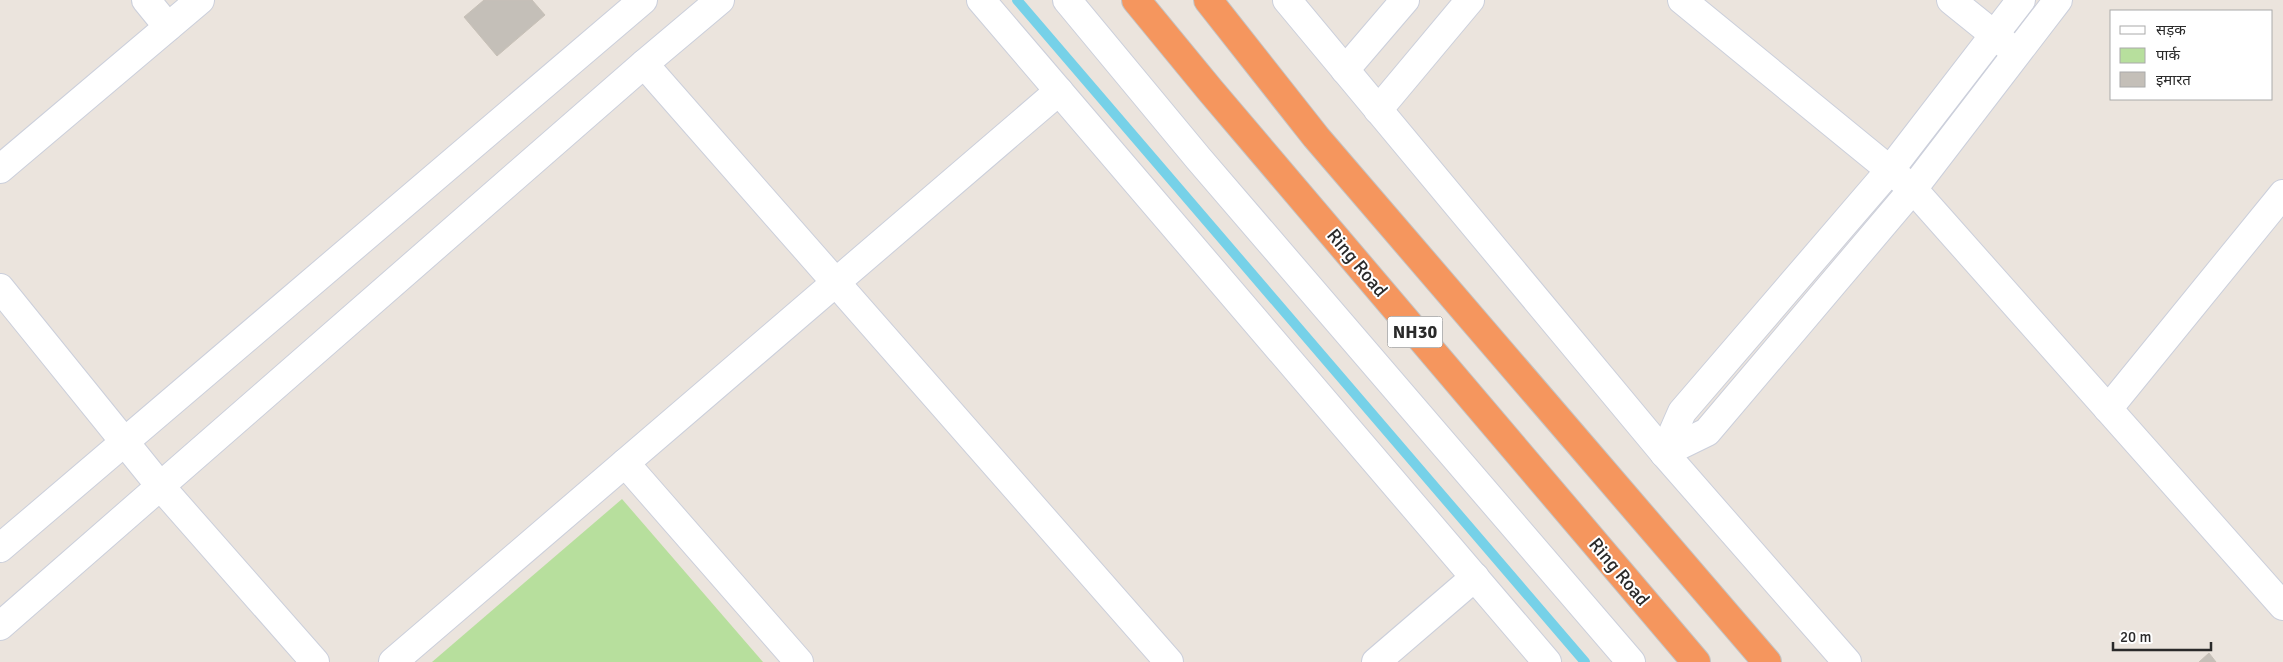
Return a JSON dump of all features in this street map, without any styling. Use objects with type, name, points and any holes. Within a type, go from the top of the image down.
[{"type":"highway","name":"Ring Road","points":[[1136,0],[1210,90],[1696,662]]},
{"type":"highway","name":"NH30","points":[[1208,0],[1316,137],[1767,662]]},
{"type":"street","points":[[146,0],[168,27]]},
{"type":"street","points":[[0,169],[200,0]]},
{"type":"street","points":[[0,548],[123,441],[643,0]]},
{"type":"street","points":[[0,626],[644,64],[720,0]]},
{"type":"street","points":[[981,0],[1547,662]]},
{"type":"street","points":[[1067,0],[1205,166],[1631,662]]},
{"type":"street","points":[[1287,0],[1664,453],[1847,662]]},
{"type":"street","points":[[1345,70],[1405,0]]},
{"type":"street","points":[[1378,110],[1470,0]]},
{"type":"street","points":[[1682,0],[1913,189],[2283,606]]},
{"type":"street","points":[[1951,0],[2017,53]]},
{"type":"street","points":[[1664,453],[1682,412],[1890,170],[2022,0]]},
{"type":"street","points":[[1664,453],[1707,432],[1913,189],[2058,0]]},
{"type":"street","points":[[644,64],[1169,662]]},
{"type":"street","points":[[393,662],[1059,92]]},
{"type":"street","points":[[2108,409],[2283,194]]},
{"type":"street","points":[[0,288],[123,441],[315,662]]},
{"type":"street","points":[[625,463],[799,662]]},
{"type":"street","points":[[1376,662],[1475,577]]},
{"type":"green space","points":[[622,499],[763,662],[432,662]]},
{"type":"building","points":[[484,0],[532,0],[545,15],[497,56],[464,17]]},
{"type":"building","points":[[2209,653],[2216,662],[2199,662]]},
{"type":"waterway","points":[[1017,0],[1585,662]]}]
